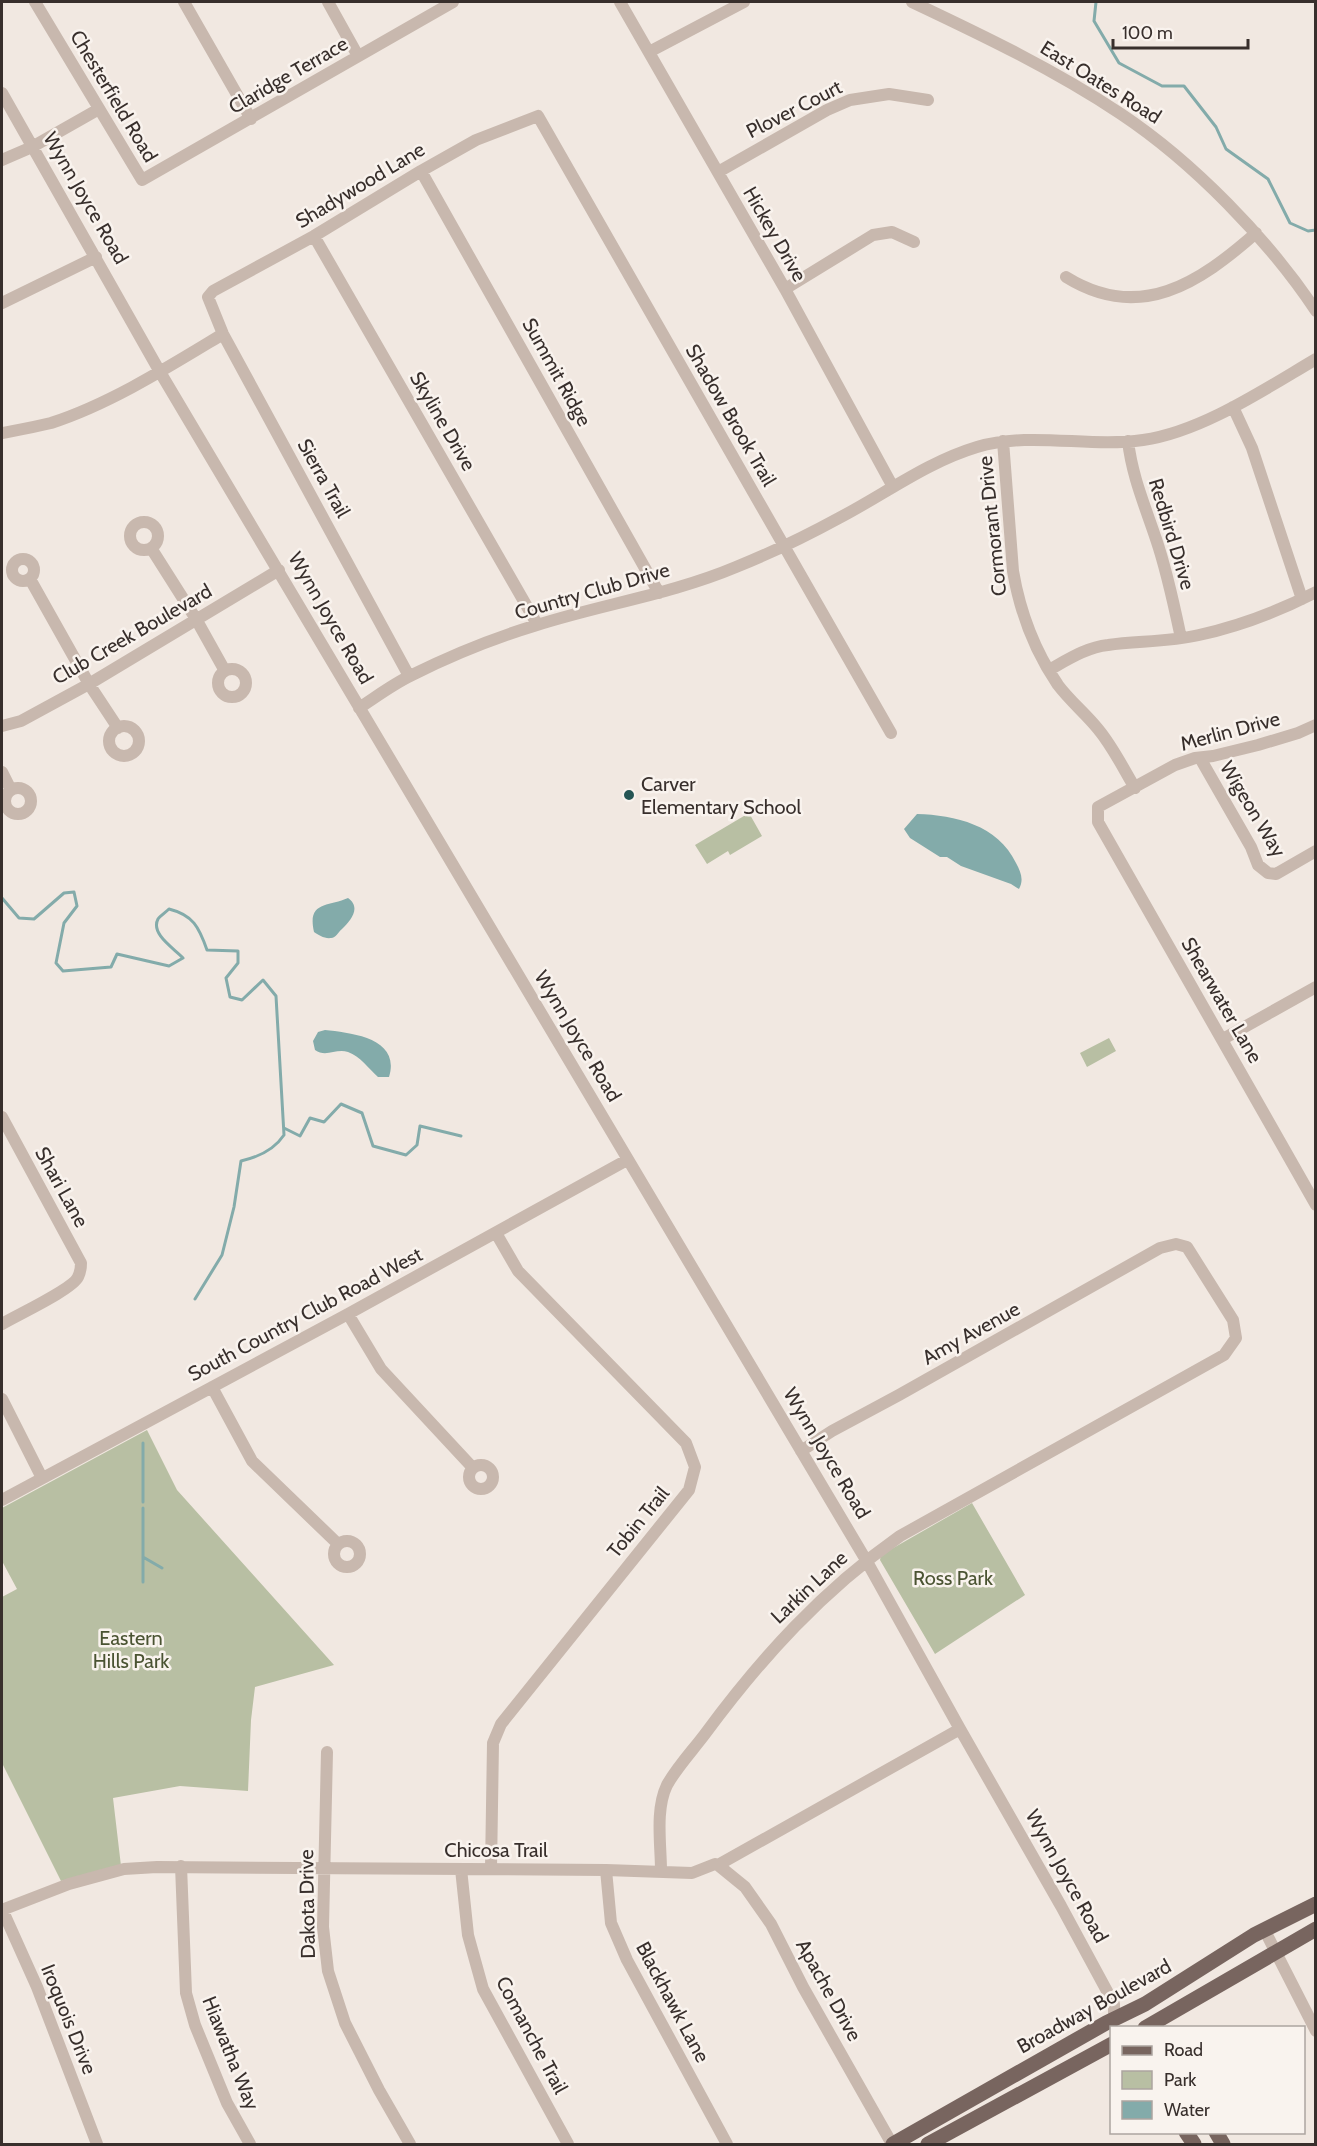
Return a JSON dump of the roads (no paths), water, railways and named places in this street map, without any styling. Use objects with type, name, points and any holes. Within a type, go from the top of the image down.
[{"type":"main road","name":"Broadway Boulevard","points":[[892,2145],[1119,2015],[1145,2004],[1254,1935],[1316,1904]]},
{"type":"main road","points":[[1148,2026],[1316,1929]]},
{"type":"main road","name":"Wynn Joyce Road","points":[[1119,2015],[1134,2026]]},
{"type":"main road","points":[[928,2145],[1110,2045]]},
{"type":"main road","points":[[1017,2074],[1026,2091]]},
{"type":"street","name":"Chesterfield Road","points":[[35,2],[142,180]]},
{"type":"street","points":[[184,2],[251,119]]},
{"type":"street","points":[[328,2],[358,56]]},
{"type":"street","name":"Claridge Terrace","points":[[142,180],[453,2]]},
{"type":"street","name":"Hickey Drive","points":[[621,2],[893,487]]},
{"type":"street","points":[[650,52],[744,2]]},
{"type":"street","name":"East Oates Road","points":[[912,2],[1003,45],[1053,72],[1123,115],[1192,172],[1256,233],[1316,311]]},
{"type":"street","name":"Wynn Joyce Road","points":[[2,93],[160,372],[866,1560],[1061,1906],[1119,2015]]},
{"type":"street","name":"Plover Court","points":[[718,172],[827,110],[850,100],[889,94],[928,100]]},
{"type":"street","points":[[2,160],[32,147],[99,109]]},
{"type":"street","name":"Shadywood Lane","points":[[208,297],[213,291],[314,236],[476,140],[538,117]]},
{"type":"street","name":"Shadow Brook Trail","points":[[538,117],[891,733]]},
{"type":"street","name":"Summit Ridge","points":[[421,171],[659,593]]},
{"type":"street","points":[[784,289],[873,235],[892,232],[914,242]]},
{"type":"street","points":[[1066,277],[1085,289],[1097,293],[1142,297],[1161,293],[1182,287],[1203,275],[1223,262],[1256,233]]},
{"type":"street","name":"Skyline Drive","points":[[314,236],[537,624]]},
{"type":"street","points":[[2,303],[96,257]]},
{"type":"street","name":"Sierra Trail","points":[[208,297],[223,334],[409,676]]},
{"type":"street","points":[[2,433],[51,423],[93,405],[160,372],[223,334]]},
{"type":"street","name":"Country Club Drive","points":[[359,708],[409,676],[461,652],[537,624],[659,593],[734,568],[839,518],[925,468],[958,454],[1003,441],[1143,440],[1194,425],[1233,407],[1316,359]]},
{"type":"street","points":[[1233,407],[1252,448],[1302,599]]},
{"type":"street","name":"Cormorant Drive","points":[[1003,441],[1013,571],[1016,592],[1029,631],[1049,670],[1070,699],[1106,738],[1135,788]]},
{"type":"street","name":"Redbird Drive","points":[[1128,441],[1136,486],[1162,559],[1181,638]]},
{"type":"street","points":[[151,548],[225,670]]},
{"type":"street","name":"Club Creek Boulevard","points":[[2,726],[21,721],[89,684],[279,570]]},
{"type":"street","points":[[30,579],[89,684],[118,728]]},
{"type":"street","points":[[1049,670],[1076,655],[1099,647],[1181,638],[1239,624],[1316,592]]},
{"type":"street","name":"Merlin Drive","points":[[1098,814],[1098,807],[1175,765],[1257,745],[1316,725]]},
{"type":"street","name":"Wigeon Way","points":[[1200,758],[1251,847],[1258,865],[1268,873],[1276,874],[1316,851]]},
{"type":"street","points":[[2,772],[11,790]]},
{"type":"street","name":"Shearwater Lane","points":[[1098,814],[1098,822],[1316,1205]]},
{"type":"street","points":[[1222,1039],[1316,987]]},
{"type":"street","name":"Shari Lane","points":[[2,1117],[81,1263],[78,1278],[63,1292],[2,1324]]},
{"type":"street","name":"South Country Club Road West","points":[[2,1500],[348,1314],[627,1160]]},
{"type":"street","name":"Tobin Trail","points":[[491,1869],[493,1743],[501,1724],[689,1490],[695,1467],[686,1443],[518,1271],[496,1233]]},
{"type":"street","name":"Larkin Lane","points":[[661,1871],[660,1814],[667,1786],[728,1703],[785,1635],[866,1560],[900,1536],[971,1495],[1224,1355],[1236,1338],[1233,1320],[1187,1247],[1176,1244],[1160,1248]]},
{"type":"street","name":"Amy Avenue","points":[[801,1451],[832,1431],[1160,1248]]},
{"type":"street","points":[[348,1314],[381,1369],[473,1468]]},
{"type":"street","points":[[212,1387],[252,1461],[338,1544]]},
{"type":"street","points":[[2,1400],[42,1479]]},
{"type":"street","name":"Chicosa Trail","points":[[2,1910],[69,1884],[124,1869],[181,1866],[325,1867],[692,1873],[715,1864],[718,1865],[960,1729]]},
{"type":"street","name":"Dakota Drive","points":[[327,1752],[323,1927],[328,1971],[345,2022],[378,2090],[410,2145]]},
{"type":"street","name":"Apache Drive","points":[[718,1865],[745,1887],[771,1924],[803,1987],[892,2145]]},
{"type":"street","name":"Hiawatha Way","points":[[181,1866],[186,1993],[195,2025],[227,2103],[250,2145]]},
{"type":"street","name":"Comanche Trail","points":[[461,1869],[468,1935],[483,1989],[568,2145]]},
{"type":"street","name":"Blackhawk Lane","points":[[606,1870],[611,1923],[627,1960],[727,2145]]},
{"type":"street","name":"Iroquois Drive","points":[[2,1910],[37,1987],[97,2145]]},
{"type":"street","points":[[1265,1930],[1316,2031]]},
{"type":"water","points":[[917,814],[960,820],[987,831],[998,839],[1008,850],[1019,870],[1022,879],[1019,889],[961,866],[947,857],[940,857],[910,838],[904,829]]},
{"type":"water","points":[[348,898],[354,906],[353,914],[336,936],[326,938],[314,932],[313,922],[316,910]]},
{"type":"water","points":[[325,1030],[360,1036],[381,1046],[388,1054],[391,1064],[389,1077],[378,1077],[348,1052],[323,1053],[315,1050],[313,1041],[318,1032]]},
{"type":"waterway","points":[[1096,2],[1094,21],[1119,63],[1162,86],[1184,86],[1216,127],[1226,149],[1268,179],[1290,223],[1308,231],[1316,230]]},
{"type":"waterway","points":[[2,898],[19,918],[34,919],[64,893],[74,892],[77,906],[64,923],[56,963],[63,971],[111,967],[117,954],[169,966],[183,958],[164,941],[157,930],[158,919],[169,909],[184,915],[194,923],[207,950],[238,951],[238,963],[226,978],[230,997],[242,1000],[263,980],[276,996],[284,1135],[266,1152],[241,1161],[234,1207],[222,1255],[195,1299]]},
{"type":"waterway","points":[[284,1128],[300,1136],[310,1118],[324,1122],[341,1104],[362,1113],[373,1146],[406,1155],[417,1145],[420,1126],[461,1136]]},
{"type":"waterway","points":[[143,1443],[143,1502]]},
{"type":"waterway","points":[[143,1508],[143,1582]]},
{"type":"waterway","points":[[143,1557],[162,1568]]},
{"type":"place","name":"Carver Elementary School","points":[[629,795]]},
{"type":"park label","name":"Ross Park","points":[[953,1578]]},
{"type":"park label","name":"Eastern Hills Park","points":[[131,1650]]}]
